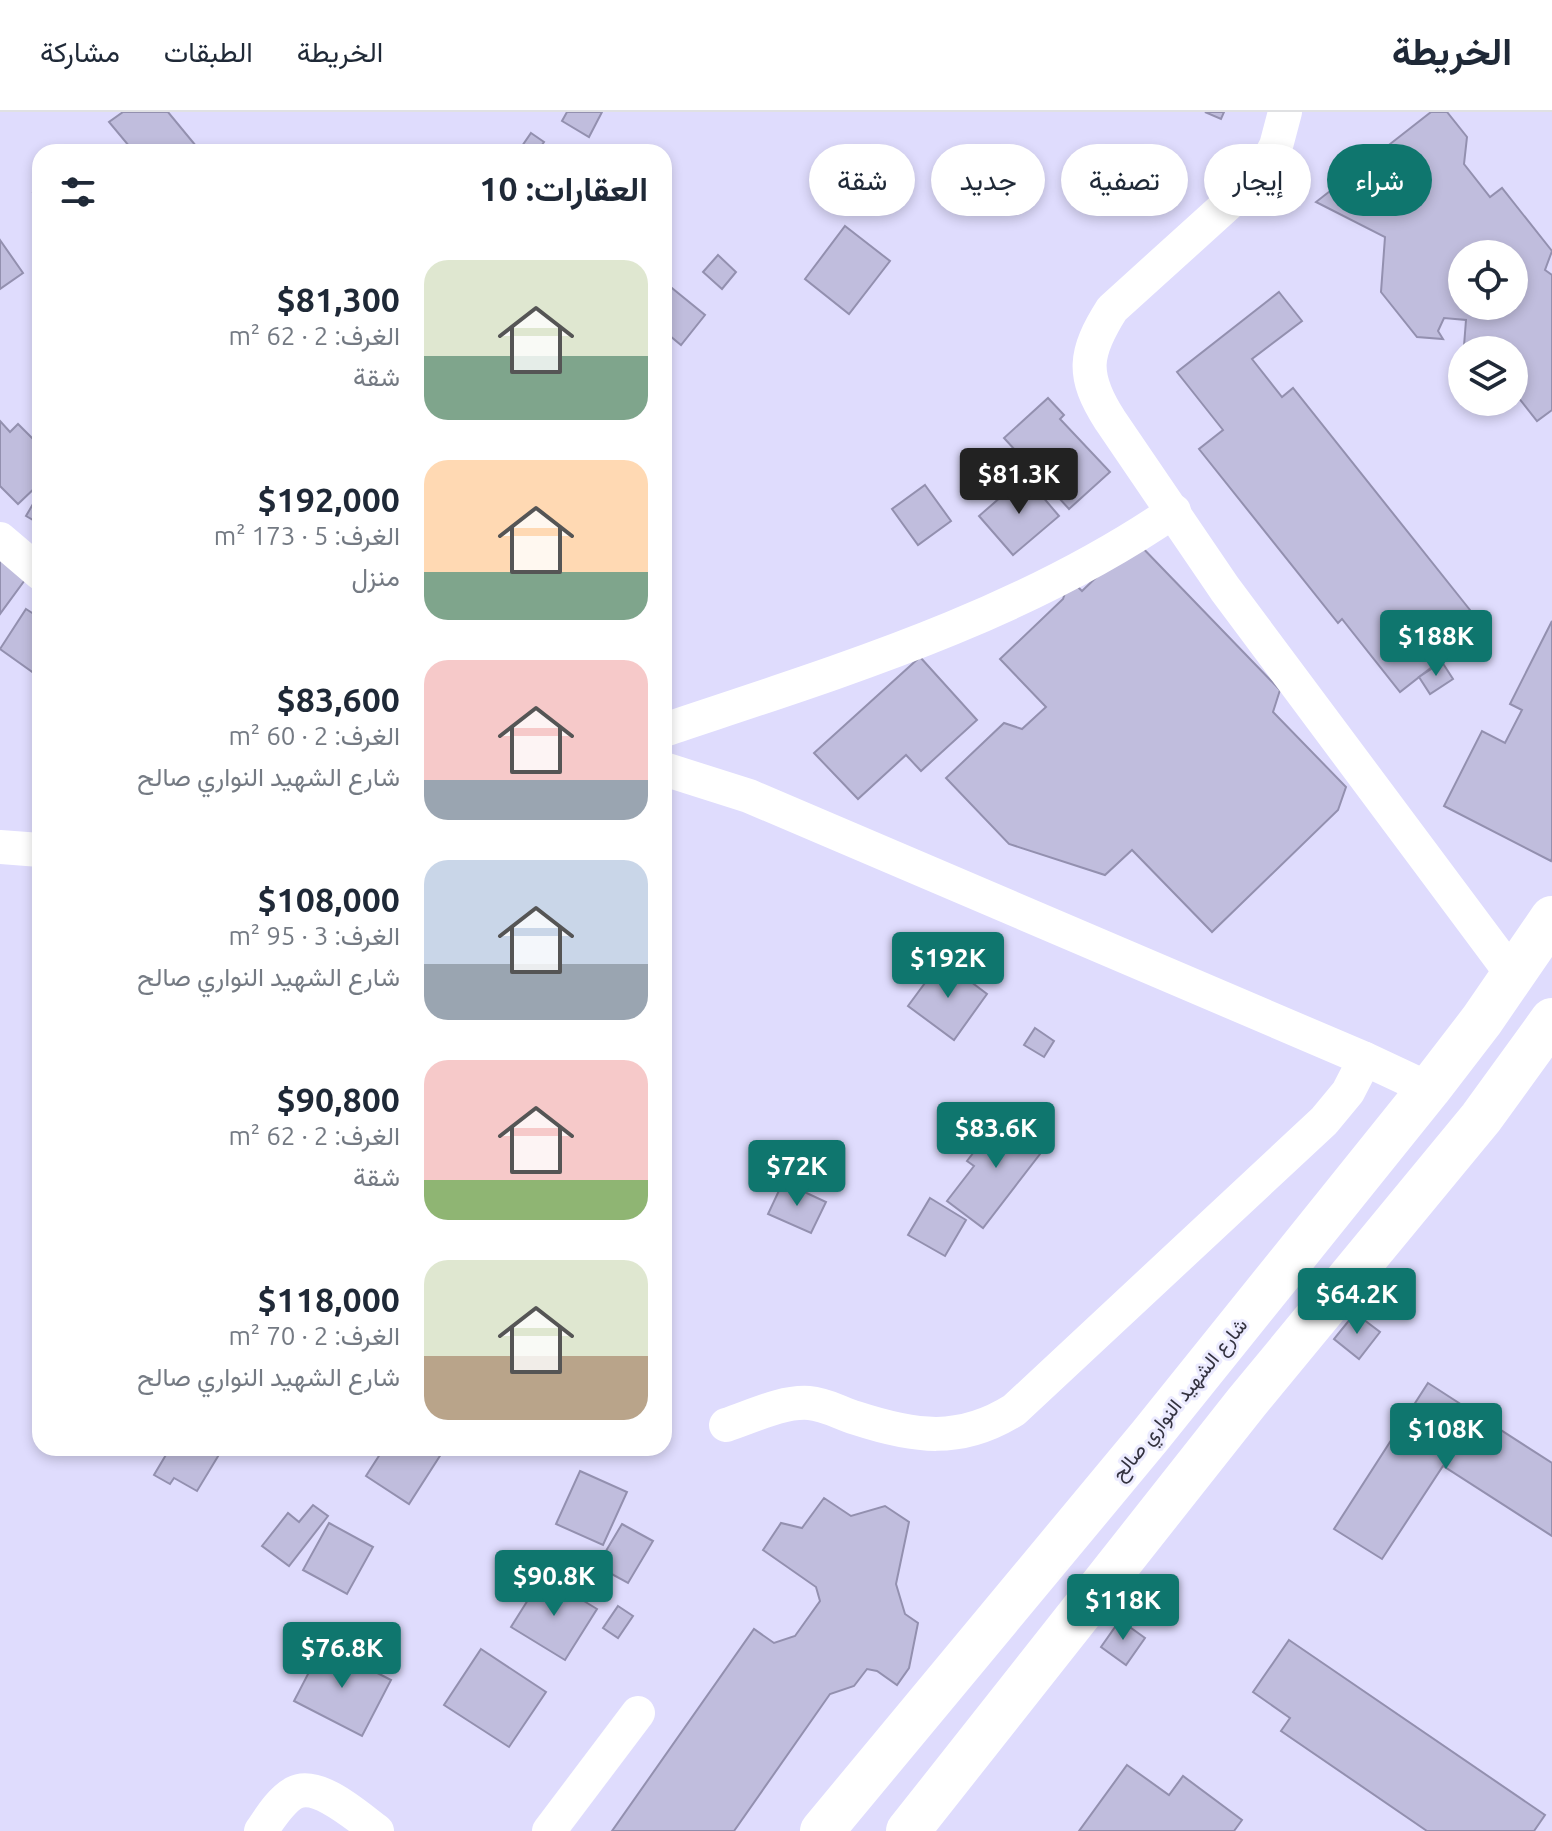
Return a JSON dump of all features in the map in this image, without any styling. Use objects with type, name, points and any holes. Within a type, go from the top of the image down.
[{"type":"street","points":[[1285,112],[1276,146],[1260,175],[1112,309],[1097,333],[1089,355],[1089,379],[1097,401],[1225,589],[1512,974]]},
{"type":"street","points":[[672,727],[961,626],[1058,580],[1132,539],[1174,511]]},
{"type":"street","points":[[0,539],[32,566]]},
{"type":"street","points":[[672,772],[749,796],[1429,1089]]},
{"type":"street","points":[[0,847],[32,849]]},
{"type":"street","name":"شارع الشهيد النواري صالح","points":[[822,1831],[1020,1594],[1429,1089],[1482,1020],[1552,918]]},
{"type":"street","points":[[908,1831],[1246,1403],[1481,1118],[1552,1020]]},
{"type":"street","points":[[726,1425],[788,1405],[807,1403],[822,1405],[896,1431],[938,1434],[971,1431],[1001,1418],[1014,1410],[1324,1121],[1348,1092],[1365,1059]]},
{"type":"street","points":[[1020,1594],[1068,1630]]},
{"type":"street","points":[[549,1831],[638,1713]]},
{"type":"street","points":[[261,1831],[280,1805],[296,1792],[312,1790],[332,1799],[377,1831]]},
{"type":"building","points":[[123,112],[168,112],[194,144],[127,144],[109,122]]},
{"type":"building","points":[[567,112],[602,112],[589,137],[562,121]]},
{"type":"building","points":[[1205,112],[1224,112],[1221,119]]},
{"type":"building","points":[[1431,112],[1447,112],[1467,137],[1464,164],[1490,197],[1502,188],[1552,251],[1545,270],[1552,275],[1552,410],[1537,421],[1528,410],[1528,336],[1465,336],[1466,320],[1528,320],[1528,240],[1448,240],[1448,318],[1444,318],[1438,331],[1443,339],[1417,337],[1381,292],[1385,237],[1344,216],[1432,216],[1432,144],[1390,144]]},
{"type":"building","points":[[531,133],[544,142],[543,144],[523,144]]},
{"type":"building","points":[[1327,193],[1327,208],[1316,202]]},
{"type":"building","points":[[845,226],[890,261],[849,314],[805,279]]},
{"type":"building","points":[[0,240],[23,273],[0,289]]},
{"type":"building","points":[[718,255],[736,272],[722,289],[703,272]]},
{"type":"building","points":[[672,288],[705,315],[681,345],[672,338]]},
{"type":"building","points":[[1279,292],[1302,321],[1252,359],[1282,397],[1293,388],[1470,610],[1452,625],[1465,641],[1400,692],[1342,619],[1338,623],[1199,449],[1223,430],[1177,372]]},
{"type":"building","points":[[1048,398],[1064,415],[1060,419],[1110,472],[1069,509],[1004,438]]},
{"type":"building","points":[[0,421],[10,432],[18,424],[32,438],[32,491],[18,504],[0,486]]},
{"type":"building","points":[[1025,476],[1059,516],[1013,555],[979,516]]},
{"type":"building","points":[[925,485],[951,521],[918,545],[892,509]]},
{"type":"building","points":[[32,506],[32,519],[26,516]]},
{"type":"building","points":[[1135,540],[1280,690],[1273,712],[1346,787],[1338,810],[1212,932],[1132,850],[1105,875],[1009,844],[946,778],[1004,723],[1022,729],[1046,707],[1000,659],[1063,599],[1066,590],[1074,583],[1082,591]]},
{"type":"building","points":[[0,551],[30,573],[0,614]]},
{"type":"building","points":[[26,609],[32,613],[32,672],[0,649]]},
{"type":"building","points":[[1552,621],[1551,861],[1444,806],[1482,731],[1505,743],[1522,710],[1510,704]]},
{"type":"building","points":[[920,657],[977,720],[921,771],[906,755],[858,799],[814,753]]},
{"type":"building","points":[[1442,662],[1453,679],[1430,694],[1419,677]]},
{"type":"building","points":[[942,960],[987,994],[954,1040],[908,1006]]},
{"type":"building","points":[[1035,1028],[1054,1041],[1044,1057],[1024,1045]]},
{"type":"building","points":[[1004,1113],[1047,1145],[983,1228],[947,1201],[974,1166],[967,1161]]},
{"type":"building","points":[[783,1182],[826,1202],[811,1233],[768,1214]]},
{"type":"building","points":[[930,1198],[966,1220],[945,1256],[908,1235]]},
{"type":"building","points":[[1355,1313],[1380,1332],[1359,1359],[1334,1339]]},
{"type":"building","points":[[1428,1383],[1552,1463],[1552,1536],[1443,1466],[1382,1559],[1334,1529]]},
{"type":"building","points":[[165,1456],[218,1456],[197,1491],[174,1478],[170,1484],[154,1475]]},
{"type":"building","points":[[379,1456],[440,1456],[409,1504],[366,1476]]},
{"type":"building","points":[[580,1471],[627,1492],[603,1545],[556,1524]]},
{"type":"building","points":[[824,1498],[851,1516],[885,1506],[909,1522],[896,1584],[905,1614],[918,1623],[909,1668],[897,1685],[877,1671],[867,1669],[854,1686],[830,1694],[734,1831],[612,1831],[754,1629],[774,1643],[795,1636],[820,1601],[816,1587],[763,1550],[781,1523],[802,1528]]},
{"type":"building","points":[[313,1505],[328,1516],[289,1566],[262,1546],[288,1513],[299,1522]]},
{"type":"building","points":[[329,1523],[373,1547],[347,1594],[303,1570]]},
{"type":"building","points":[[622,1524],[653,1541],[628,1583],[597,1566]]},
{"type":"building","points":[[543,1576],[597,1609],[565,1660],[511,1627]]},
{"type":"building","points":[[618,1606],[633,1616],[618,1638],[603,1628]]},
{"type":"building","points":[[1120,1620],[1145,1638],[1126,1665],[1101,1647]]},
{"type":"building","points":[[1289,1640],[1545,1815],[1534,1831],[1427,1831],[1281,1731],[1290,1718],[1253,1692]]},
{"type":"building","points":[[323,1645],[391,1680],[362,1736],[294,1701]]},
{"type":"building","points":[[481,1649],[546,1692],[509,1747],[444,1705]]},
{"type":"building","points":[[1127,1765],[1169,1795],[1183,1776],[1242,1820],[1234,1831],[1079,1831]]}]
